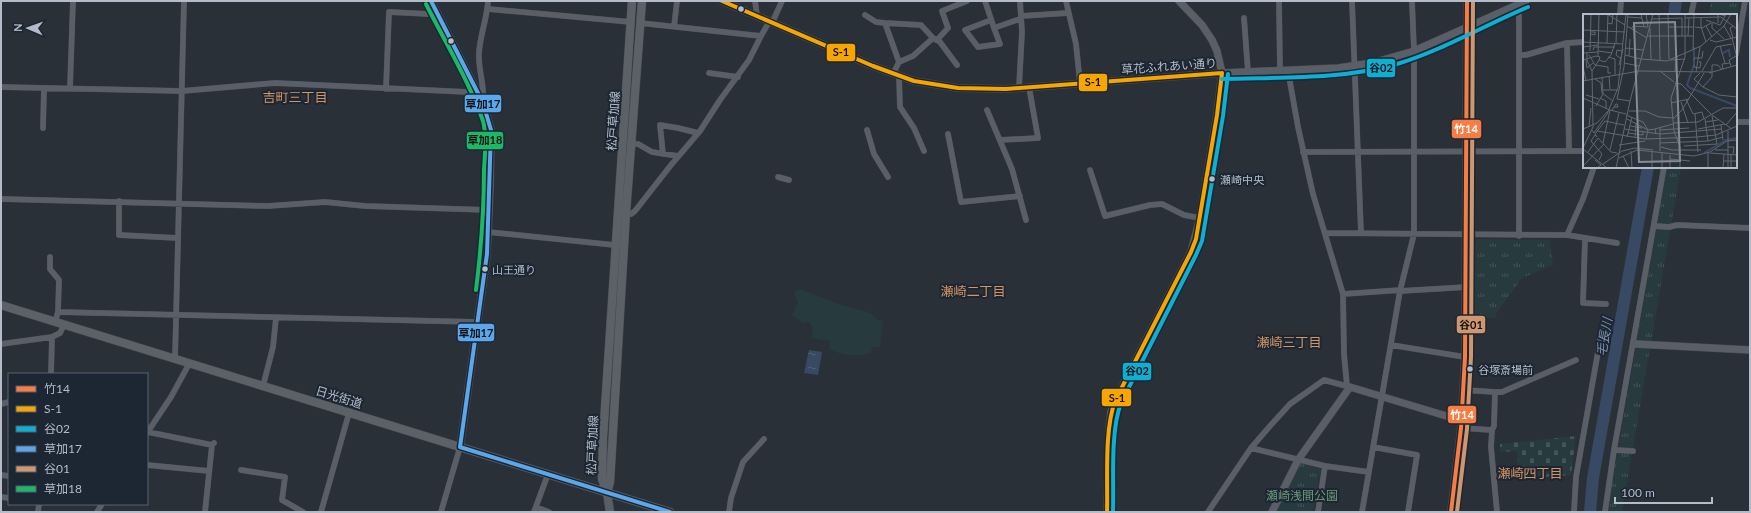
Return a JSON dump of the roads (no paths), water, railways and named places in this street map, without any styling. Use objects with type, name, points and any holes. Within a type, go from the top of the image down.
[{"type":"main road","name":"松戸草加線","points":[[607,493],[610,482],[632,1]]},
{"type":"main road","name":"松戸草加線","points":[[622,214],[631,144],[642,1]]},
{"type":"main road","name":"日光街道","points":[[1,305],[670,512]]},
{"type":"main road","points":[[607,493],[610,512]]},
{"type":"street","points":[[70,88],[73,1]]},
{"type":"street","points":[[175,359],[184,1]]},
{"type":"street","points":[[431,1],[483,103],[489,121],[491,135],[490,210],[478,322],[460,447],[441,512]]},
{"type":"street","points":[[483,103],[484,86],[479,54],[488,9],[488,1]]},
{"type":"street","points":[[674,27],[677,1]]},
{"type":"street","name":"草花ふれあい通り","points":[[722,1],[896,75],[931,84],[958,88],[1019,88],[1222,73],[1288,71],[1355,66],[1390,59],[1414,51],[1519,2],[1526,1]]},
{"type":"street","points":[[755,1],[757,16]]},
{"type":"street","points":[[622,214],[631,214],[635,211],[698,133],[749,60],[761,36],[771,22],[782,1]]},
{"type":"street","points":[[899,62],[913,56],[948,28],[942,11],[967,1]]},
{"type":"street","points":[[986,1],[1000,44],[978,47],[965,30],[991,20]]},
{"type":"street","points":[[1019,88],[1022,32],[1020,1]]},
{"type":"street","points":[[1066,1],[1076,44],[1080,83]]},
{"type":"street","points":[[1106,512],[1111,412],[1115,401],[1191,252],[1200,218],[1218,115],[1222,73],[1217,51],[1202,25],[1179,1]]},
{"type":"street","points":[[1279,1],[1280,71]]},
{"type":"street","points":[[1352,1],[1361,233]]},
{"type":"street","points":[[1362,512],[1400,291],[1414,234],[1414,51],[1412,1]]},
{"type":"street","points":[[1451,512],[1464,390],[1467,287],[1467,1]]},
{"type":"street","points":[[1620,14],[1621,1]]},
{"type":"street","points":[[1691,14],[1694,1]]},
{"type":"street","points":[[1737,48],[1745,1]]},
{"type":"street","points":[[1519,2],[1519,236]]},
{"type":"street","points":[[488,9],[631,22]]},
{"type":"street","points":[[386,89],[389,12],[429,14],[436,11]]},
{"type":"street","points":[[994,28],[1021,18],[1068,12]]},
{"type":"street","points":[[865,15],[876,22],[921,25],[957,65]]},
{"type":"street","points":[[1244,18],[1248,72]]},
{"type":"street","points":[[640,23],[761,36]]},
{"type":"street","points":[[885,23],[899,62],[896,75],[900,107],[914,128],[924,151]]},
{"type":"street","points":[[1519,55],[1567,43],[1583,42]]},
{"type":"street","points":[[1567,43],[1569,151]]},
{"type":"street","points":[[1272,512],[1298,460],[1349,387],[1344,354],[1343,294],[1326,233],[1313,194],[1288,71]]},
{"type":"street","points":[[709,73],[738,77]]},
{"type":"street","points":[[1,87],[182,91],[275,83],[468,92],[476,88]]},
{"type":"street","points":[[1000,140],[1038,138],[1029,87]]},
{"type":"street","points":[[43,128],[44,88]]},
{"type":"street","points":[[987,110],[1012,170],[1026,220]]},
{"type":"street","points":[[1737,122],[1750,122]]},
{"type":"street","points":[[663,154],[660,125],[698,133]]},
{"type":"street","points":[[867,130],[874,154],[888,177]]},
{"type":"street","points":[[948,134],[961,202],[1020,196]]},
{"type":"street","points":[[631,144],[638,144],[652,152],[678,156]]},
{"type":"street","points":[[1304,152],[1583,151]]},
{"type":"street","points":[[1566,235],[1583,199],[1594,168]]},
{"type":"street","points":[[1605,512],[1614,450],[1634,344],[1664,168]]},
{"type":"street","points":[[1090,170],[1105,216],[1150,204],[1162,204],[1184,215],[1200,218]]},
{"type":"street","points":[[778,177],[789,180]]},
{"type":"street","points":[[1,199],[268,206],[325,202],[372,206],[490,210]]},
{"type":"street","points":[[120,202],[119,235],[178,238]]},
{"type":"street","points":[[1654,226],[1669,227],[1677,225],[1750,228]]},
{"type":"street","points":[[488,232],[620,246]]},
{"type":"street","points":[[1326,233],[1519,236],[1566,235],[1617,243]]},
{"type":"street","points":[[1585,239],[1584,303],[1606,304]]},
{"type":"street","points":[[50,258],[50,269],[58,280],[58,312],[55,322]]},
{"type":"street","points":[[1343,294],[1467,287]]},
{"type":"street","points":[[58,312],[478,322]]},
{"type":"street","points":[[263,386],[273,346],[276,318]]},
{"type":"street","points":[[1,344],[52,337],[60,333],[64,325]]},
{"type":"street","points":[[1574,512],[1576,477],[1602,329]]},
{"type":"street","points":[[51,373],[52,337]]},
{"type":"street","points":[[1391,344],[1465,357]]},
{"type":"street","points":[[1634,344],[1750,350]]},
{"type":"street","points":[[1464,390],[1502,392],[1576,360]]},
{"type":"street","points":[[189,364],[171,397],[148,433],[213,444],[205,512]]},
{"type":"street","points":[[1208,512],[1251,448],[1290,404],[1324,380],[1452,418],[1462,419]]},
{"type":"street","points":[[1495,392],[1494,426],[1492,430],[1491,447],[1497,512]]},
{"type":"street","points":[[321,512],[349,413]]},
{"type":"street","points":[[1461,428],[1492,430]]},
{"type":"street","points":[[729,512],[743,462],[764,439]]},
{"type":"street","points":[[1373,447],[1417,455],[1408,512]]},
{"type":"street","points":[[1251,448],[1325,466],[1369,472]]},
{"type":"street","points":[[1614,450],[1633,451]]},
{"type":"street","points":[[148,465],[209,471]]},
{"type":"street","points":[[1318,512],[1325,466]]},
{"type":"street","points":[[241,470],[285,477],[282,500],[303,512]]},
{"type":"street","points":[[548,474],[535,509],[549,512]]},
{"type":"water","points":[[809,350],[822,352],[818,375],[804,373]]},
{"type":"waterway","name":"毛長川","points":[[1674,14],[1676,1]]},
{"type":"waterway","name":"毛長川","points":[[1590,512],[1593,478],[1648,168]]},
{"type":"place","name":"瀬崎中央","points":[[1212,179]]},
{"type":"place","name":"山王通り","points":[[485,269]]},
{"type":"place","name":"谷塚斎場前","points":[[1470,369]]},
{"type":"district","name":"吉町三丁目","points":[[295,97]]},
{"type":"district","name":"瀬崎二丁目","points":[[973,291]]},
{"type":"district","name":"瀬崎三丁目","points":[[1289,342]]},
{"type":"district","name":"瀬崎四丁目","points":[[1530,473]]},
{"type":"park label","name":"瀬崎浅間公園","points":[[1302,495]]}]
